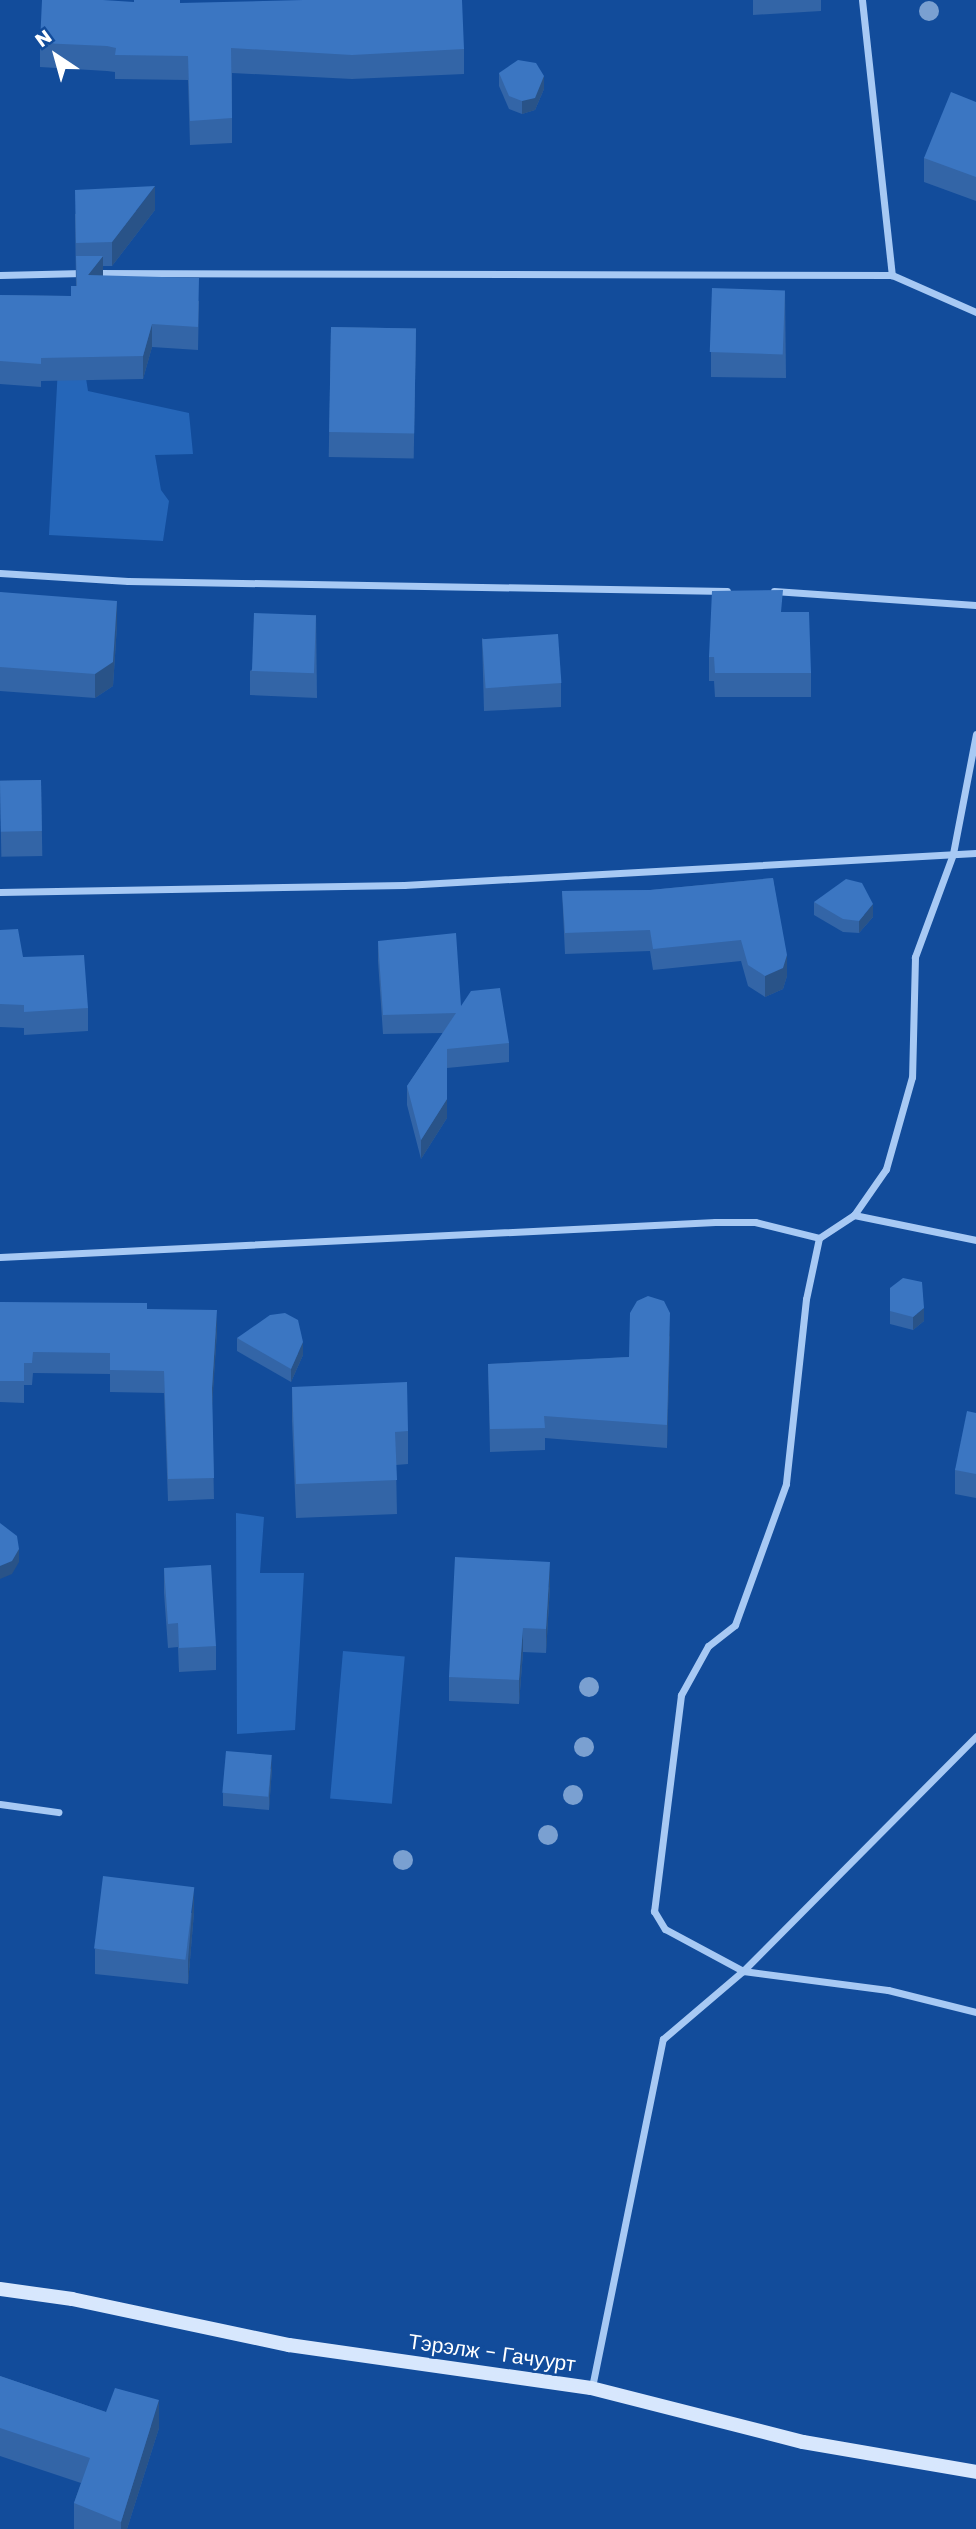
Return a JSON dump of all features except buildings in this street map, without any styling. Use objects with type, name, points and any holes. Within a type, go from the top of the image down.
[{"type":"main road","name":"Тэрэлж - Гачуурт","points":[[0,2289],[72,2299],[289,2345],[592,2388],[803,2442],[976,2472]]},
{"type":"street","points":[[862,0],[892,275]]},
{"type":"street","points":[[0,275],[128,272],[892,275],[976,312]]},
{"type":"street","points":[[0,573],[128,581],[739,591]]},
{"type":"street","points":[[766,591],[976,605]]},
{"type":"street","points":[[976,734],[953,853],[915,957],[912,1077],[886,1168],[855,1215],[819,1238],[806,1299],[786,1484],[735,1625],[708,1646],[681,1695],[661,1829],[654,1911],[665,1929],[743,1971],[888,1990],[976,2012]]},
{"type":"street","points":[[0,892],[404,885],[976,853]]},
{"type":"street","points":[[855,1215],[976,1240]]},
{"type":"street","points":[[0,1258],[715,1222],[755,1222],[819,1238]]},
{"type":"street","points":[[592,2388],[663,2039],[743,1971],[976,1736]]},
{"type":"street","points":[[0,1804],[58,1812]]},
{"type":"shaded area","points":[[58,367],[85,372],[88,391],[189,413],[193,454],[155,455],[161,490],[169,501],[163,541],[49,535]]},
{"type":"shaded area","points":[[236,1513],[264,1517],[260,1573],[304,1573],[295,1730],[237,1734]]},
{"type":"shaded area","points":[[343,1651],[405,1656],[392,1804],[330,1798]]}]
